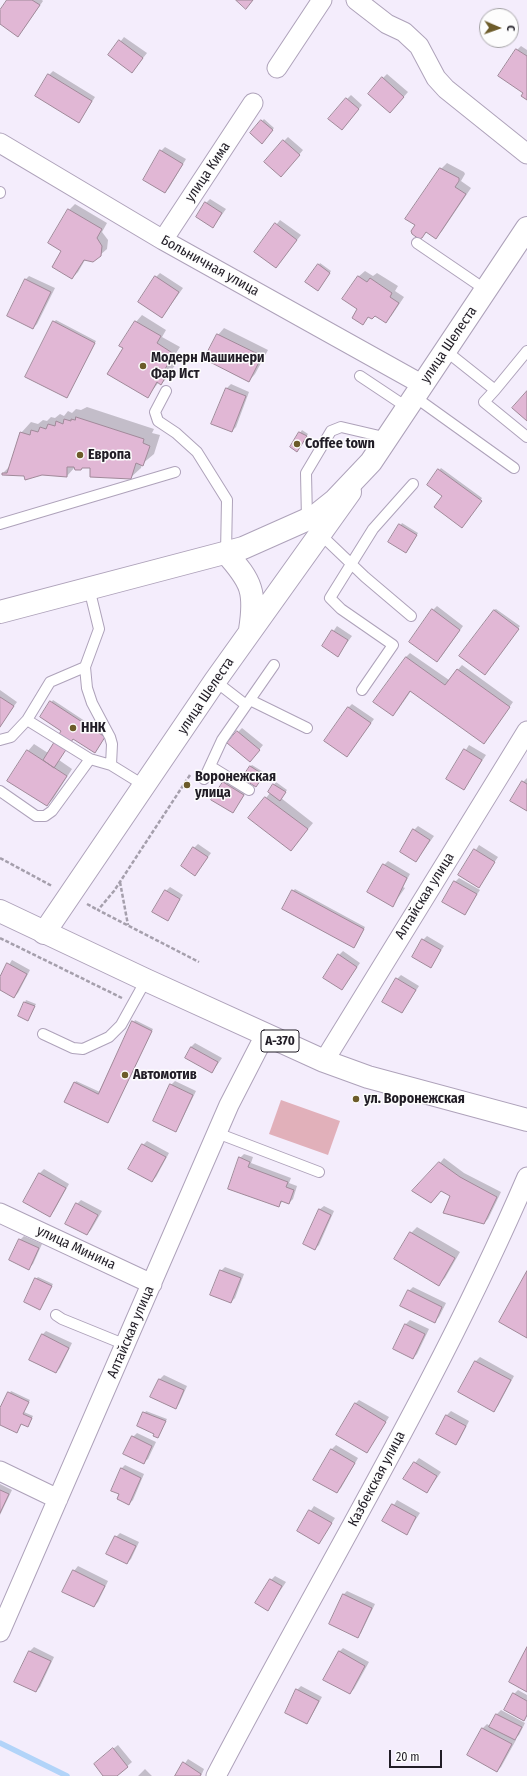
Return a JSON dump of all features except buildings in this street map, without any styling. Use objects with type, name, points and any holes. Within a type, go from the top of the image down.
[{"type":"main road","name":"улица Шелеста","points":[[44,933],[250,632],[314,527],[335,500],[371,462],[527,228]]},
{"type":"main road","name":"улица Шелеста","points":[[0,612],[226,553],[314,527]]},
{"type":"main road","points":[[226,553],[244,576],[252,591],[253,608],[250,632]]},
{"type":"main road","name":"А-370","points":[[0,911],[44,933],[324,1061],[368,1077],[527,1120]]},
{"type":"street","points":[[277,68],[322,0]]},
{"type":"street","points":[[356,0],[386,24],[404,32],[419,46],[428,60],[436,78],[446,89],[527,154]]},
{"type":"street","name":"улица Кима","points":[[163,240],[253,103]]},
{"type":"street","name":"Больничная улица","points":[[0,143],[163,240],[415,397]]},
{"type":"street","name":"Алтайская улица","points":[[324,1061],[527,731]]},
{"type":"street","name":"Алтайская улица","points":[[0,1632],[229,1105],[265,1035]]},
{"type":"street","name":"Казбекская улица","points":[[216,1776],[448,1347],[509,1219],[527,1177]]},
{"type":"street","name":"улица Минина","points":[[0,1213],[152,1284]]},
{"type":"street","points":[[0,1471],[58,1499]]},
{"type":"lane","points":[[417,243],[486,290]]},
{"type":"lane","points":[[446,351],[495,390]]},
{"type":"lane","points":[[527,351],[484,402],[527,437]]},
{"type":"lane","points":[[360,376],[415,397],[514,468]]},
{"type":"lane","points":[[166,391],[155,412],[158,420],[176,433],[197,452],[226,500],[226,553]]},
{"type":"lane","points":[[388,438],[341,427],[331,431],[306,473],[314,527],[352,565],[411,616]]},
{"type":"lane","points":[[0,524],[175,472]]},
{"type":"lane","points":[[362,690],[393,644],[341,609],[330,598],[352,565],[373,529],[413,484]]},
{"type":"lane","points":[[89,588],[99,629],[85,667],[87,688],[92,703],[110,737],[112,744],[111,765]]},
{"type":"lane","points":[[204,779],[222,740],[274,665]]},
{"type":"lane","points":[[0,740],[11,737],[27,720],[50,682],[85,667]]},
{"type":"lane","points":[[216,681],[248,702],[307,728]]},
{"type":"lane","points":[[27,720],[90,759],[111,765],[145,786]]},
{"type":"lane","points":[[0,791],[36,816],[45,816],[52,811],[90,759]]},
{"type":"lane","points":[[210,766],[249,790]]},
{"type":"lane","points":[[43,1034],[73,1048],[83,1049],[109,1037],[121,1025],[146,980]]},
{"type":"lane","points":[[217,1133],[319,1172]]},
{"type":"lane","points":[[56,1315],[126,1345]]},
{"type":"path","points":[[98,910],[112,894],[193,771]]},
{"type":"path","points":[[0,858],[199,962]]},
{"type":"path","points":[[120,882],[128,925]]},
{"type":"path","points":[[0,938],[133,1004]]},
{"type":"shaded area","points":[[281,1100],[340,1121],[328,1155],[269,1134]]},
{"type":"waterway","points":[[0,1743],[67,1776]]},
{"type":"place","name":"Модерн Машинери Фар Ист","points":[[143,366]]},
{"type":"place","name":"Coffee town","points":[[297,444]]},
{"type":"place","name":"Европа","points":[[80,455]]},
{"type":"place","name":"ННК","points":[[73,728]]},
{"type":"place","name":"Воронежская улица","points":[[187,785]]},
{"type":"place","name":"Автомотив","points":[[125,1075]]},
{"type":"place","name":"ул. Воронежская","points":[[356,1099]]}]
